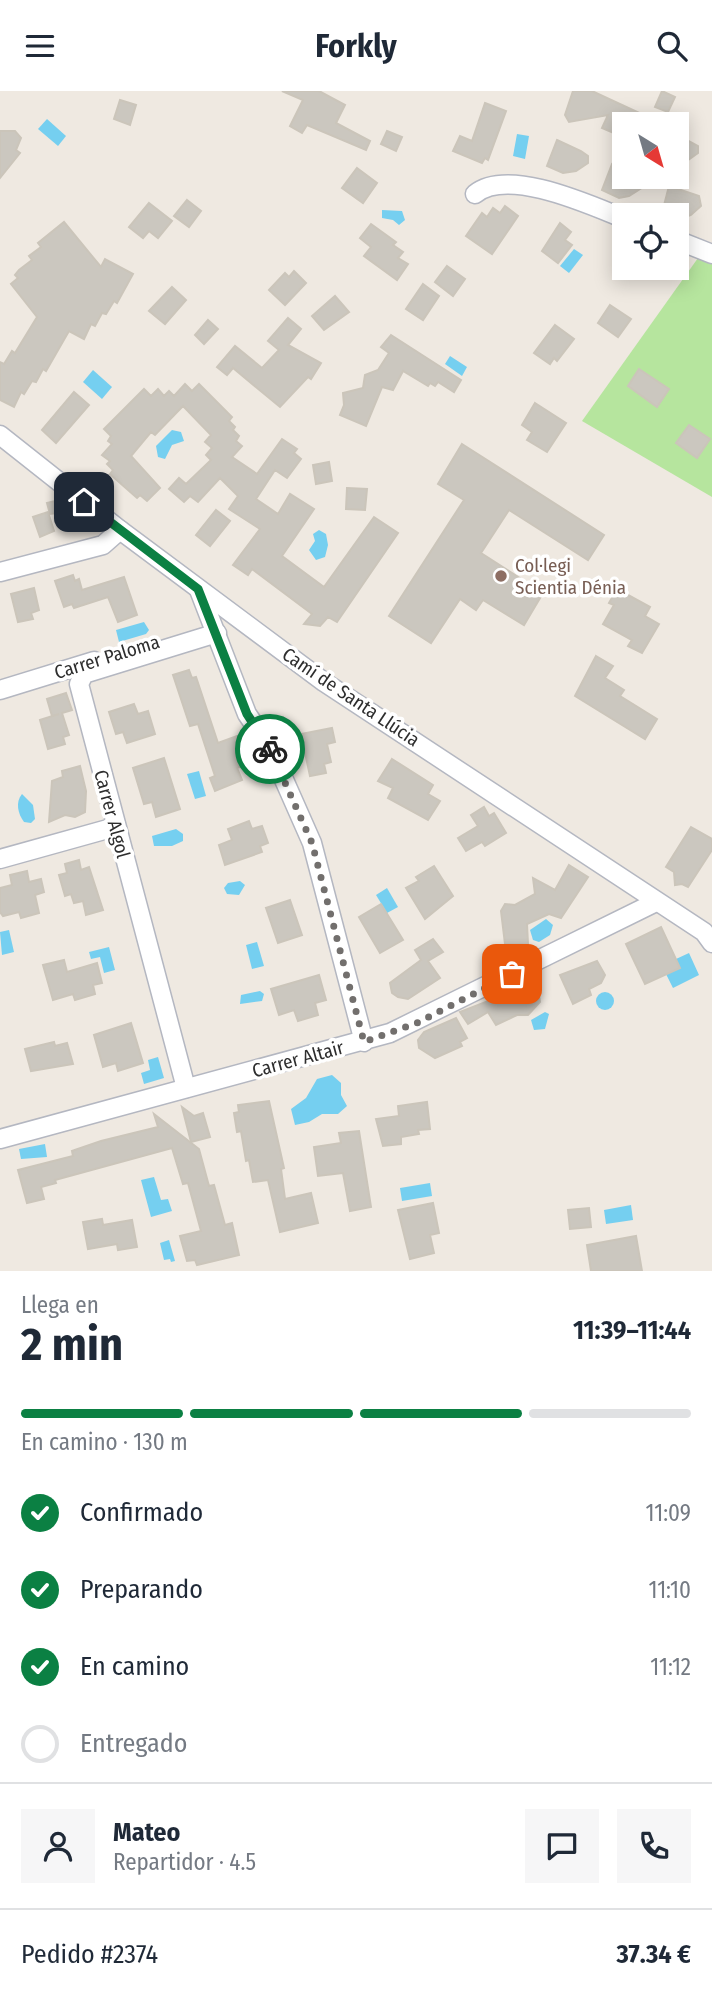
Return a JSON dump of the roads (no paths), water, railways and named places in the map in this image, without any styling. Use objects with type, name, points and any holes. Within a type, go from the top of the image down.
[{"type":"street","points":[[475,194],[496,185],[538,188],[612,214]]},
{"type":"street","points":[[689,245],[712,254]]},
{"type":"street","name":"Camí de Santa Llúcia","points":[[0,435],[120,530],[324,682],[704,932],[712,943]]},
{"type":"street","points":[[0,572],[103,545],[120,530]]},
{"type":"street","points":[[198,589],[247,714],[270,748],[312,843],[364,1042]]},
{"type":"street","name":"Carrer Paloma","points":[[0,690],[215,629]]},
{"type":"street","name":"Carrer Algol","points":[[186,1088],[79,684],[80,677],[215,629]]},
{"type":"street","points":[[0,859],[115,827]]},
{"type":"street","name":"Carrer Altair","points":[[0,1139],[364,1042],[417,1023],[656,902]]},
{"type":"water","points":[[47,119],[66,136],[58,146],[38,129]]},
{"type":"water","points":[[517,134],[529,136],[525,159],[513,156]]},
{"type":"water","points":[[382,210],[402,211],[405,220],[399,225],[393,220],[382,218]]},
{"type":"water","points":[[574,249],[583,255],[569,273],[560,266]]},
{"type":"water","points":[[450,356],[467,367],[462,376],[445,364]]},
{"type":"water","points":[[93,370],[112,387],[102,399],[83,382]]},
{"type":"water","points":[[172,430],[181,432],[184,441],[172,445],[165,459],[158,457],[156,446]]},
{"type":"water","points":[[319,530],[326,534],[328,545],[325,557],[316,560],[309,550],[315,541],[313,534]]},
{"type":"water","points":[[144,622],[149,630],[146,634],[119,642],[116,630]]},
{"type":"water","points":[[199,771],[206,796],[195,799],[187,774]]},
{"type":"water","points":[[22,794],[33,805],[35,819],[31,823],[24,822],[19,812],[18,804]]},
{"type":"water","points":[[176,829],[183,834],[183,841],[172,846],[154,846],[152,836]]},
{"type":"water","points":[[240,881],[245,885],[239,895],[227,894],[224,888],[228,883]]},
{"type":"water","points":[[387,888],[398,907],[387,913],[376,895]]},
{"type":"water","points":[[546,919],[553,925],[550,935],[539,942],[533,940],[530,930]]},
{"type":"water","points":[[9,930],[14,952],[2,955],[0,932]]},
{"type":"water","points":[[257,942],[264,966],[252,969],[246,945]]},
{"type":"water","points":[[109,947],[115,970],[104,973],[100,957],[91,959],[89,952]]},
{"type":"water","points":[[689,953],[699,975],[673,988],[666,974],[680,968],[676,959]]},
{"type":"water","points":[[260,991],[264,994],[262,1001],[240,1004],[241,995]]},
{"type":"water","points":[[601,992],[609,992],[614,1001],[612,1008],[601,1010],[596,1005],[596,997]]},
{"type":"water","points":[[545,1012],[549,1014],[545,1029],[534,1030],[531,1020]]},
{"type":"water","points":[[158,1057],[164,1078],[144,1084],[141,1073],[150,1070],[148,1060]]},
{"type":"water","points":[[332,1075],[341,1083],[341,1095],[347,1106],[338,1114],[322,1114],[309,1122],[295,1125],[291,1109],[306,1098],[317,1079]]},
{"type":"water","points":[[45,1144],[47,1157],[21,1159],[19,1149]]},
{"type":"water","points":[[154,1177],[161,1200],[168,1199],[172,1211],[151,1217],[141,1180]]},
{"type":"water","points":[[430,1183],[432,1196],[402,1201],[400,1188]]},
{"type":"water","points":[[631,1205],[633,1220],[606,1224],[604,1210]]},
{"type":"water","points":[[169,1240],[175,1261],[171,1262],[170,1259],[164,1260],[160,1243]]},
{"type":"place","name":"Col·legi Scientia Dénia","points":[[501,576]]}]
